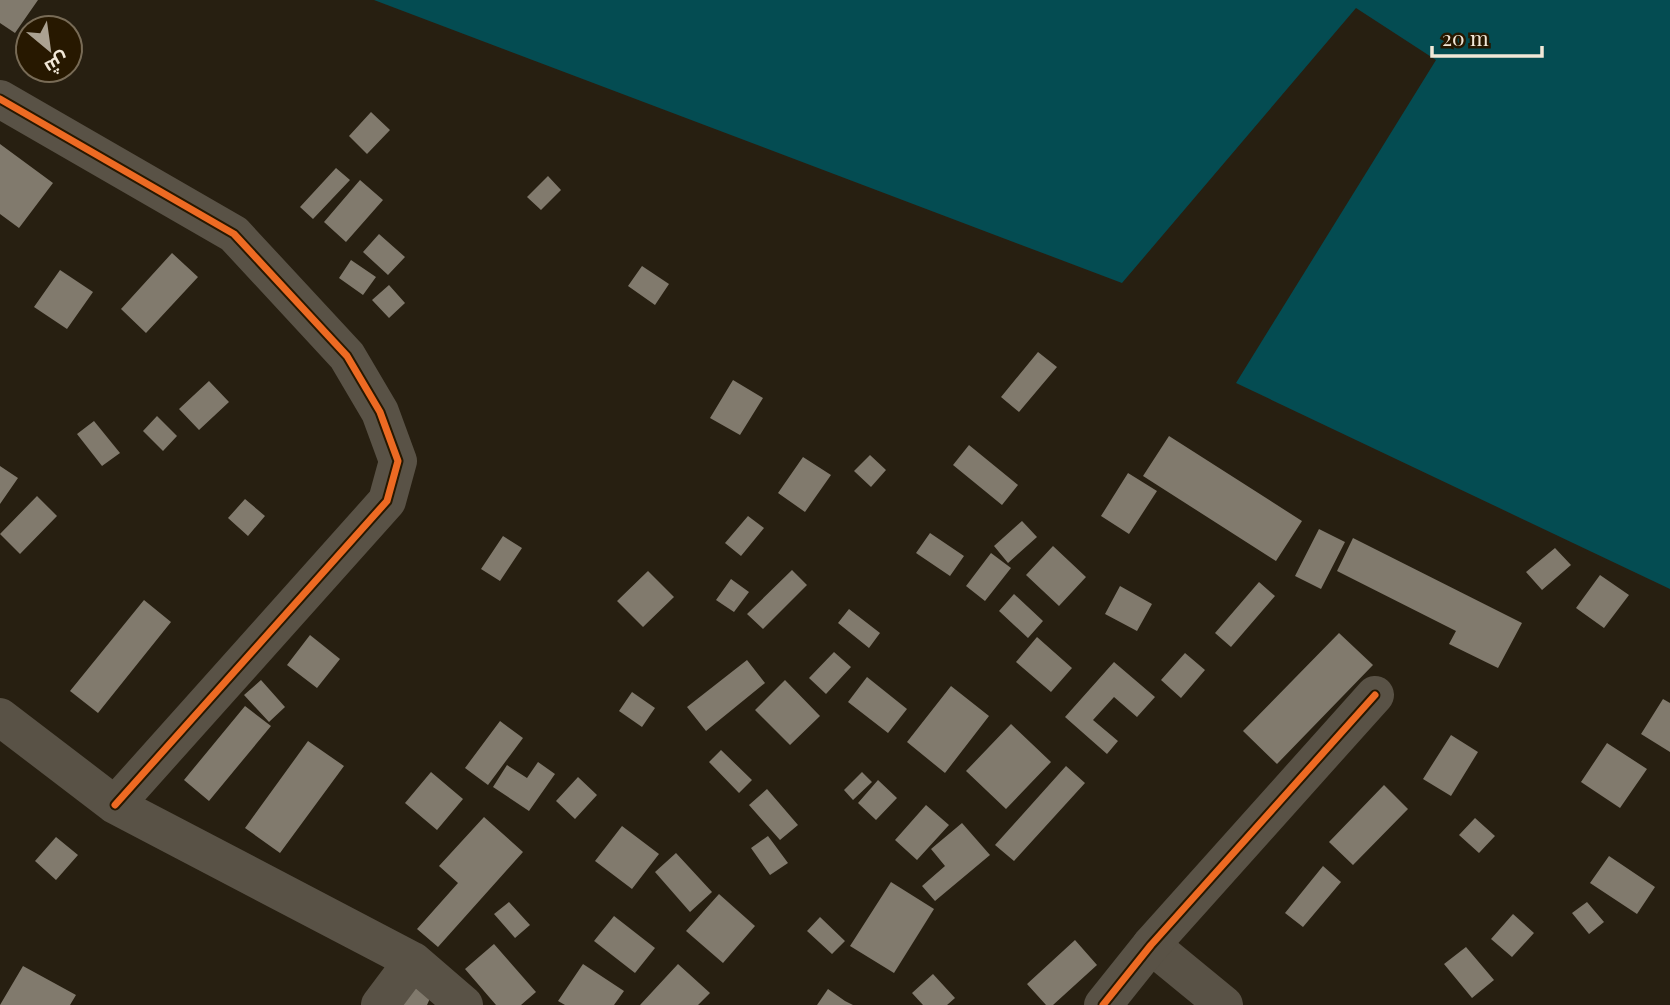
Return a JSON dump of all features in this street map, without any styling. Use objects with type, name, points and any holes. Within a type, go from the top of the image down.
[{"type":"street","points":[[0,99],[234,234],[347,356],[380,412],[398,461],[387,501],[115,805]]},
{"type":"street","points":[[1103,1005],[1152,945],[1375,695]]},
{"type":"street","points":[[6,735],[115,805],[413,961],[464,1005]]},
{"type":"street","points":[[1152,945],[1224,1005]]},
{"type":"street","points":[[380,1005],[413,961]]},
{"type":"water","points":[[374,0],[1670,0],[1670,589],[1236,383],[1436,60],[1356,8],[1122,283]]},
{"type":"building","points":[[0,0],[38,0],[28,14],[14,14],[14,32],[0,23]]},
{"type":"building","points":[[371,112],[390,130],[367,154],[349,136]]},
{"type":"building","points":[[0,144],[53,183],[19,228],[0,214]]},
{"type":"building","points":[[336,168],[350,180],[313,219],[300,207]]},
{"type":"building","points":[[548,176],[561,190],[541,210],[527,197]]},
{"type":"building","points":[[360,180],[383,200],[346,242],[324,222]]},
{"type":"building","points":[[379,234],[405,257],[388,275],[363,252]]},
{"type":"building","points":[[172,253],[198,277],[146,333],[121,309]]},
{"type":"building","points":[[351,260],[376,277],[363,295],[339,278]]},
{"type":"building","points":[[642,266],[669,284],[655,305],[628,286]]},
{"type":"building","points":[[60,270],[93,292],[67,329],[34,307]]},
{"type":"building","points":[[389,285],[405,303],[389,318],[372,300]]},
{"type":"building","points":[[1038,352],[1057,367],[1019,412],[1001,397]]},
{"type":"building","points":[[733,380],[763,398],[740,435],[710,418]]},
{"type":"building","points":[[209,381],[229,402],[199,430],[179,409]]},
{"type":"building","points":[[157,416],[177,436],[163,451],[143,431]]},
{"type":"building","points":[[94,421],[120,453],[102,466],[77,434]]},
{"type":"building","points":[[1169,436],[1302,521],[1276,561],[1143,476]]},
{"type":"building","points":[[969,445],[1018,485],[1002,505],[953,465]]},
{"type":"building","points":[[870,455],[886,470],[871,487],[854,471]]},
{"type":"building","points":[[803,457],[831,475],[805,512],[778,493]]},
{"type":"building","points":[[0,466],[18,478],[0,504]]},
{"type":"building","points":[[1128,473],[1157,491],[1129,534],[1101,516]]},
{"type":"building","points":[[37,496],[57,516],[20,554],[0,534]]},
{"type":"building","points":[[245,499],[265,516],[248,536],[228,518]]},
{"type":"building","points":[[748,516],[764,528],[741,556],[725,543]]},
{"type":"building","points":[[1022,521],[1037,537],[1008,563],[994,546]]},
{"type":"building","points":[[1319,529],[1345,542],[1321,589],[1295,576]]},
{"type":"building","points":[[930,533],[964,556],[950,576],[916,553]]},
{"type":"building","points":[[503,536],[522,548],[500,581],[481,569]]},
{"type":"building","points":[[1353,538],[1522,623],[1498,668],[1449,644],[1456,631],[1337,571]]},
{"type":"building","points":[[1053,546],[1086,577],[1059,606],[1026,575]]},
{"type":"building","points":[[1555,548],[1571,565],[1542,590],[1526,572]]},
{"type":"building","points":[[991,553],[1011,568],[985,601],[966,586]]},
{"type":"building","points":[[792,570],[807,585],[763,629],[747,614]]},
{"type":"building","points":[[648,571],[674,597],[643,627],[617,601]]},
{"type":"building","points":[[1600,575],[1629,595],[1604,628],[1576,608]]},
{"type":"building","points":[[731,579],[749,592],[734,612],[716,600]]},
{"type":"building","points":[[1259,582],[1275,596],[1231,647],[1215,633]]},
{"type":"building","points":[[1120,586],[1152,604],[1137,631],[1105,614]]},
{"type":"building","points":[[1014,594],[1043,621],[1028,638],[999,611]]},
{"type":"building","points":[[144,600],[171,622],[98,713],[70,691]]},
{"type":"building","points":[[849,609],[880,633],[869,648],[838,623]]},
{"type":"building","points":[[1339,633],[1373,665],[1277,764],[1243,731]]},
{"type":"building","points":[[310,635],[340,659],[317,688],[287,665]]},
{"type":"building","points":[[1037,637],[1072,668],[1051,692],[1016,662]]},
{"type":"building","points":[[834,652],[851,667],[826,694],[809,678]]},
{"type":"building","points":[[1185,653],[1205,670],[1181,698],[1161,680]]},
{"type":"building","points":[[747,660],[765,683],[706,731],[687,707]]},
{"type":"building","points":[[1114,662],[1155,697],[1137,717],[1114,697],[1093,720],[1118,741],[1107,754],[1065,717]]},
{"type":"building","points":[[867,677],[907,709],[888,733],[848,702]]},
{"type":"building","points":[[261,680],[285,707],[269,722],[244,695]]},
{"type":"building","points":[[785,680],[820,716],[790,745],[755,710]]},
{"type":"building","points":[[951,686],[989,716],[945,773],[907,742]]},
{"type":"building","points":[[632,692],[655,708],[642,727],[619,711]]},
{"type":"building","points":[[1663,699],[1670,703],[1670,752],[1641,734]]},
{"type":"building","points":[[245,706],[271,726],[209,801],[184,780]]},
{"type":"building","points":[[500,721],[523,738],[488,785],[465,768]]},
{"type":"building","points":[[1011,724],[1051,762],[1006,809],[966,771]]},
{"type":"building","points":[[1451,735],[1478,752],[1451,796],[1423,779]]},
{"type":"building","points":[[308,741],[344,766],[280,853],[245,828]]},
{"type":"building","points":[[1607,743],[1647,769],[1620,808],[1581,782]]},
{"type":"building","points":[[721,750],[752,780],[739,793],[709,762]]},
{"type":"building","points":[[538,762],[555,774],[529,811],[493,787],[507,765],[527,778]]},
{"type":"building","points":[[1066,766],[1085,783],[1014,861],[995,845]]},
{"type":"building","points":[[431,772],[463,799],[437,830],[405,803]]},
{"type":"building","points":[[862,772],[872,782],[853,800],[844,790]]},
{"type":"building","points":[[578,777],[597,795],[575,819],[556,801]]},
{"type":"building","points":[[878,780],[897,798],[876,820],[858,803]]},
{"type":"building","points":[[1384,785],[1408,809],[1353,865],[1329,842]]},
{"type":"building","points":[[767,789],[798,825],[780,840],[749,805]]},
{"type":"building","points":[[926,805],[949,825],[917,860],[895,840]]},
{"type":"building","points":[[484,817],[523,852],[438,947],[417,929],[458,883],[439,866]]},
{"type":"building","points":[[1475,818],[1495,836],[1479,853],[1459,835]]},
{"type":"building","points":[[962,823],[990,855],[935,901],[922,886],[945,866],[931,849]]},
{"type":"building","points":[[622,826],[659,854],[632,889],[595,861]]},
{"type":"building","points":[[768,836],[788,863],[770,875],[751,848]]},
{"type":"building","points":[[56,837],[78,855],[56,880],[35,861]]},
{"type":"building","points":[[676,853],[712,892],[690,912],[655,872]]},
{"type":"building","points":[[1609,856],[1655,887],[1637,914],[1590,883]]},
{"type":"building","points":[[1323,866],[1341,882],[1303,927],[1285,913]]},
{"type":"building","points":[[891,882],[934,909],[894,973],[850,946]]},
{"type":"building","points":[[719,894],[755,926],[723,963],[686,931]]},
{"type":"building","points":[[509,902],[530,925],[515,938],[494,914]]},
{"type":"building","points":[[1587,902],[1604,922],[1589,934],[1572,913]]},
{"type":"building","points":[[1513,914],[1534,933],[1512,957],[1491,939]]},
{"type":"building","points":[[614,916],[655,948],[635,973],[594,941]]},
{"type":"building","points":[[820,917],[845,941],[832,954],[807,931]]},
{"type":"building","points":[[1075,940],[1097,965],[1053,1005],[1046,1005],[1027,984]]},
{"type":"building","points":[[494,944],[536,992],[521,1005],[496,1005],[465,969]]},
{"type":"building","points":[[1466,947],[1494,980],[1472,998],[1444,964]]},
{"type":"building","points":[[583,964],[624,991],[614,1005],[565,1005],[558,1001]]},
{"type":"building","points":[[678,964],[710,993],[698,1005],[640,1005]]},
{"type":"building","points":[[23,966],[76,995],[70,1005],[0,1005]]},
{"type":"building","points":[[933,974],[955,998],[947,1005],[923,1005],[912,993]]},
{"type":"building","points":[[410,982],[432,994],[427,1005],[398,1005]]},
{"type":"building","points":[[828,989],[845,1001],[853,1005],[817,1005]]},
{"type":"cycle path","points":[[0,99],[234,234],[347,356],[380,412],[398,461],[387,501],[115,805]]},
{"type":"cycle path","points":[[1103,1005],[1151,945],[1375,695]]}]
